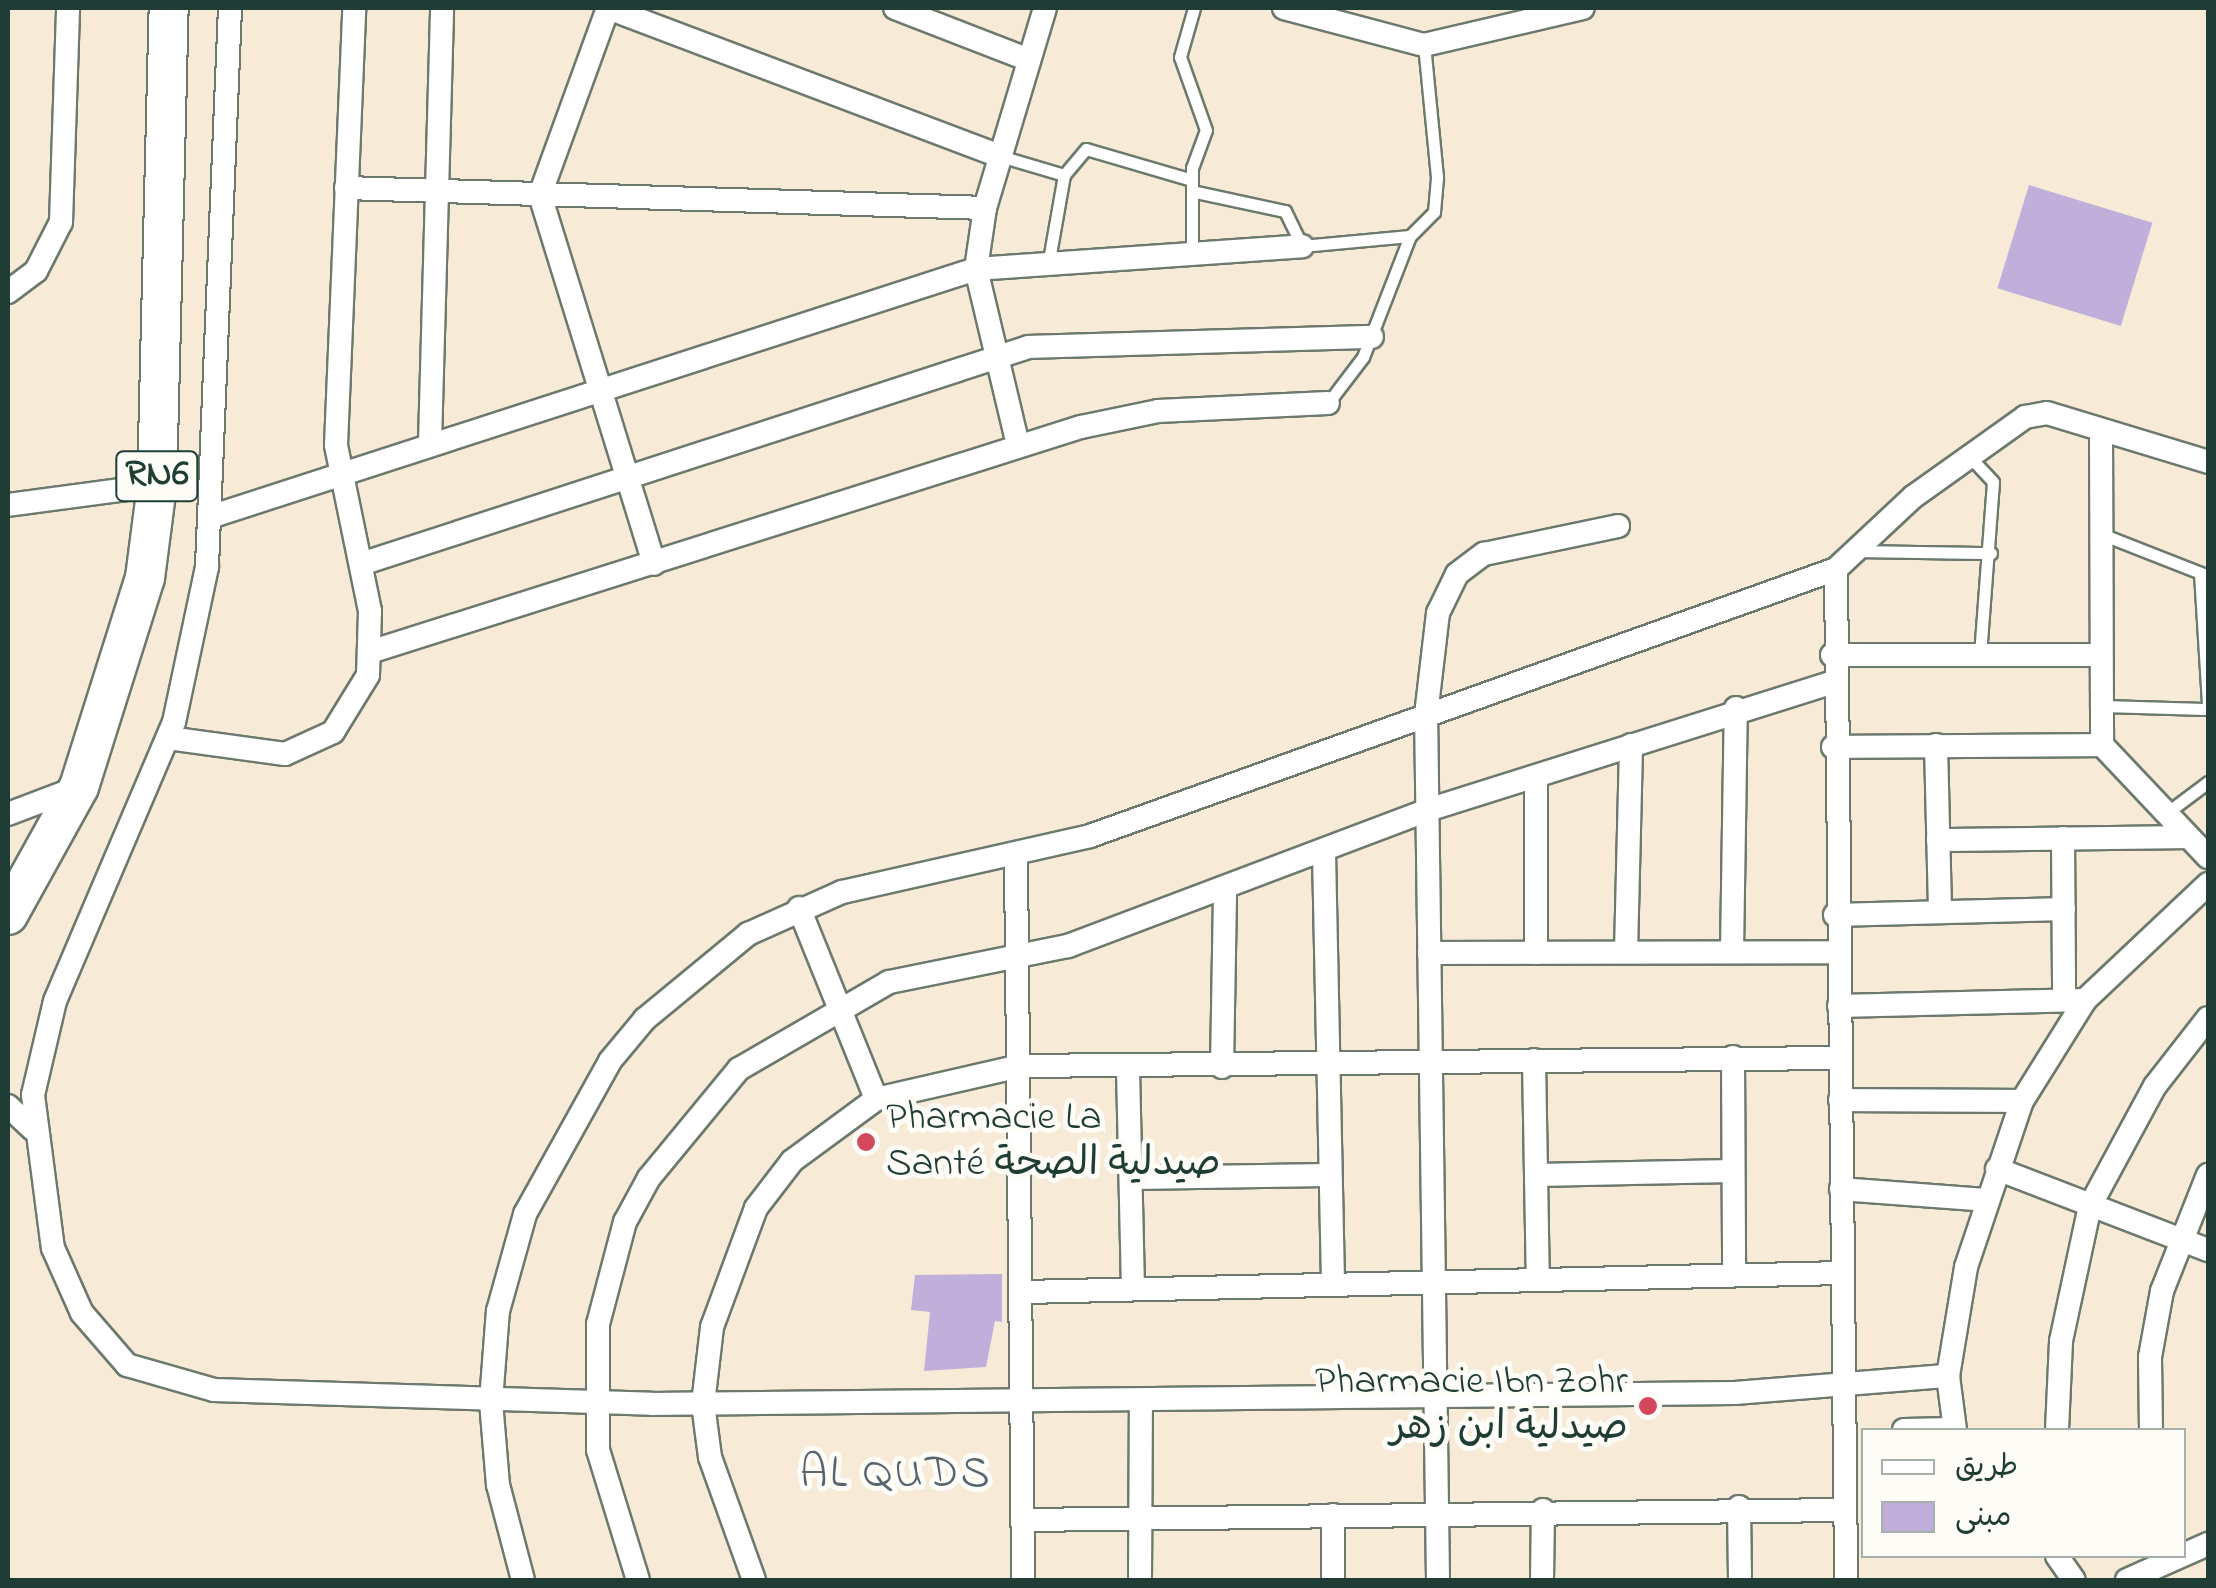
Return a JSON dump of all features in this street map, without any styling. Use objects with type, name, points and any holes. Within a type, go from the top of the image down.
[{"type":"main road","name":"RN6","points":[[8,915],[79,787],[133,630],[157,484],[169,8]]},
{"type":"street","points":[[8,292],[36,272],[61,222],[68,8]]},
{"type":"street","points":[[230,8],[214,516],[168,738],[51,1013],[33,1130],[60,1266],[82,1313],[127,1365],[214,1390],[594,1404],[1024,1403],[1439,1395],[1841,1385],[1948,1376]]},
{"type":"street","points":[[168,738],[263,755],[314,744],[362,696],[373,651],[361,564],[338,472],[354,8]]},
{"type":"street","points":[[430,442],[442,8]]},
{"type":"street","points":[[654,564],[604,388],[540,195],[608,8],[1000,156]]},
{"type":"street","points":[[895,8],[1028,60]]},
{"type":"street","points":[[1018,445],[993,360],[976,269],[985,208],[1045,8]]},
{"type":"street","points":[[1284,8],[1424,45],[1584,8]]},
{"type":"street","points":[[346,188],[985,208]]},
{"type":"street","points":[[214,516],[430,442],[976,269],[1049,260],[1192,256],[1302,246]]},
{"type":"street","points":[[361,564],[628,474],[1047,344],[1372,337]]},
{"type":"street","points":[[373,651],[1018,445],[1158,411],[1328,403]]},
{"type":"street","points":[[523,1580],[498,1485],[491,1401],[508,1264],[578,1108],[644,1019],[748,934],[798,908],[894,878],[1016,859],[1836,569],[1968,455],[2025,417],[2048,414],[2208,462]]},
{"type":"street","points":[[2101,430],[2097,533],[2102,744],[2162,817],[2208,858]]},
{"type":"street","points":[[8,505],[157,484]]},
{"type":"street","points":[[1438,1580],[1439,1395],[1432,1281],[1428,1065],[1431,809],[1426,715],[1438,613],[1457,574],[1530,540],[1618,526]]},
{"type":"street","points":[[1836,569],[1832,655],[1841,1385],[1853,1432],[1846,1580]]},
{"type":"street","points":[[1832,655],[2098,655]]},
{"type":"street","points":[[638,1580],[605,1488],[594,1404],[609,1271],[649,1178],[704,1102],[835,1006],[888,982],[1018,960],[1324,854],[1431,809],[1536,782],[1736,708],[1833,682]]},
{"type":"street","points":[[1732,952],[1736,708]]},
{"type":"street","points":[[1833,747],[2102,744]]},
{"type":"street","points":[[1936,745],[1940,909]]},
{"type":"street","points":[[1626,952],[1630,746]]},
{"type":"street","points":[[1536,782],[1536,952]]},
{"type":"street","points":[[8,814],[79,787]]},
{"type":"street","points":[[1938,840],[2182,836]]},
{"type":"street","points":[[2063,838],[2064,909],[2075,1000]]},
{"type":"street","points":[[1324,854],[1332,1064],[1327,1175],[1332,1284]]},
{"type":"street","points":[[1016,859],[1024,1292],[1023,1580]]},
{"type":"street","points":[[1955,1428],[1948,1376],[1988,1200],[2022,1102],[2075,1000],[2208,884]]},
{"type":"street","points":[[1222,1068],[1224,890]]},
{"type":"street","points":[[798,908],[876,1099]]},
{"type":"street","points":[[1835,916],[1940,909],[2064,909]]},
{"type":"street","points":[[1429,953],[1836,952]]},
{"type":"street","points":[[1839,1006],[2075,1000]]},
{"type":"street","points":[[2057,1428],[2061,1341],[2090,1206],[2154,1086],[2208,1018]]},
{"type":"street","points":[[1733,1057],[1734,1274]]},
{"type":"street","points":[[754,1580],[724,1513],[703,1404],[712,1327],[756,1208],[792,1161],[876,1099],[1020,1066],[1128,1069],[1838,1058]]},
{"type":"street","points":[[1534,1060],[1538,1278]]},
{"type":"street","points":[[1128,1069],[1133,1283]]},
{"type":"street","points":[[1840,1100],[2022,1102]]},
{"type":"street","points":[[8,1106],[33,1130]]},
{"type":"street","points":[[1997,1169],[2208,1250]]},
{"type":"street","points":[[1536,1175],[1734,1170]]},
{"type":"street","points":[[1133,1178],[1327,1175]]},
{"type":"street","points":[[2151,1428],[2150,1357],[2178,1238],[2208,1176]]},
{"type":"street","points":[[1840,1189],[1988,1200]]},
{"type":"street","points":[[1024,1292],[1133,1283],[1332,1284],[1842,1273]]},
{"type":"street","points":[[1140,1400],[1140,1580]]},
{"type":"street","points":[[1024,1520],[1739,1508],[1851,1521]]},
{"type":"street","points":[[1739,1508],[1740,1580]]},
{"type":"street","points":[[1542,1510],[1542,1580]]},
{"type":"street","points":[[1333,1515],[1333,1580]]},
{"type":"street","points":[[2059,1558],[2074,1580]]},
{"type":"street","points":[[2128,1580],[2176,1560]]},
{"type":"lane","points":[[1192,256],[1194,186],[1206,130],[1180,57],[1194,8]]},
{"type":"lane","points":[[1328,403],[1372,337],[1410,236],[1434,212],[1436,194],[1424,45]]},
{"type":"lane","points":[[1049,260],[1064,175],[1097,149],[1194,186],[1284,212],[1302,246],[1410,236]]},
{"type":"lane","points":[[1000,156],[1064,175]]},
{"type":"lane","points":[[1968,455],[1991,471],[1991,553],[1980,654]]},
{"type":"lane","points":[[2097,533],[2204,574],[2208,707],[2100,706]]},
{"type":"lane","points":[[1855,551],[1991,553]]},
{"type":"lane","points":[[2162,817],[2208,782]]},
{"type":"building","points":[[2029,185],[2152,223],[2121,326],[1997,288]]},
{"type":"building","points":[[1002,1274],[1002,1322],[995,1321],[986,1367],[924,1371],[930,1312],[911,1310],[915,1275]]},
{"type":"place","name":"Pharmacie La Santé صيدلية الصحة","points":[[866,1142]]},
{"type":"place","name":"Pharmacie Ibn Zohr صيدلية ابن زهر","points":[[1648,1406]]},
{"type":"district","name":"AL QUDS","points":[[896,1476]]}]
